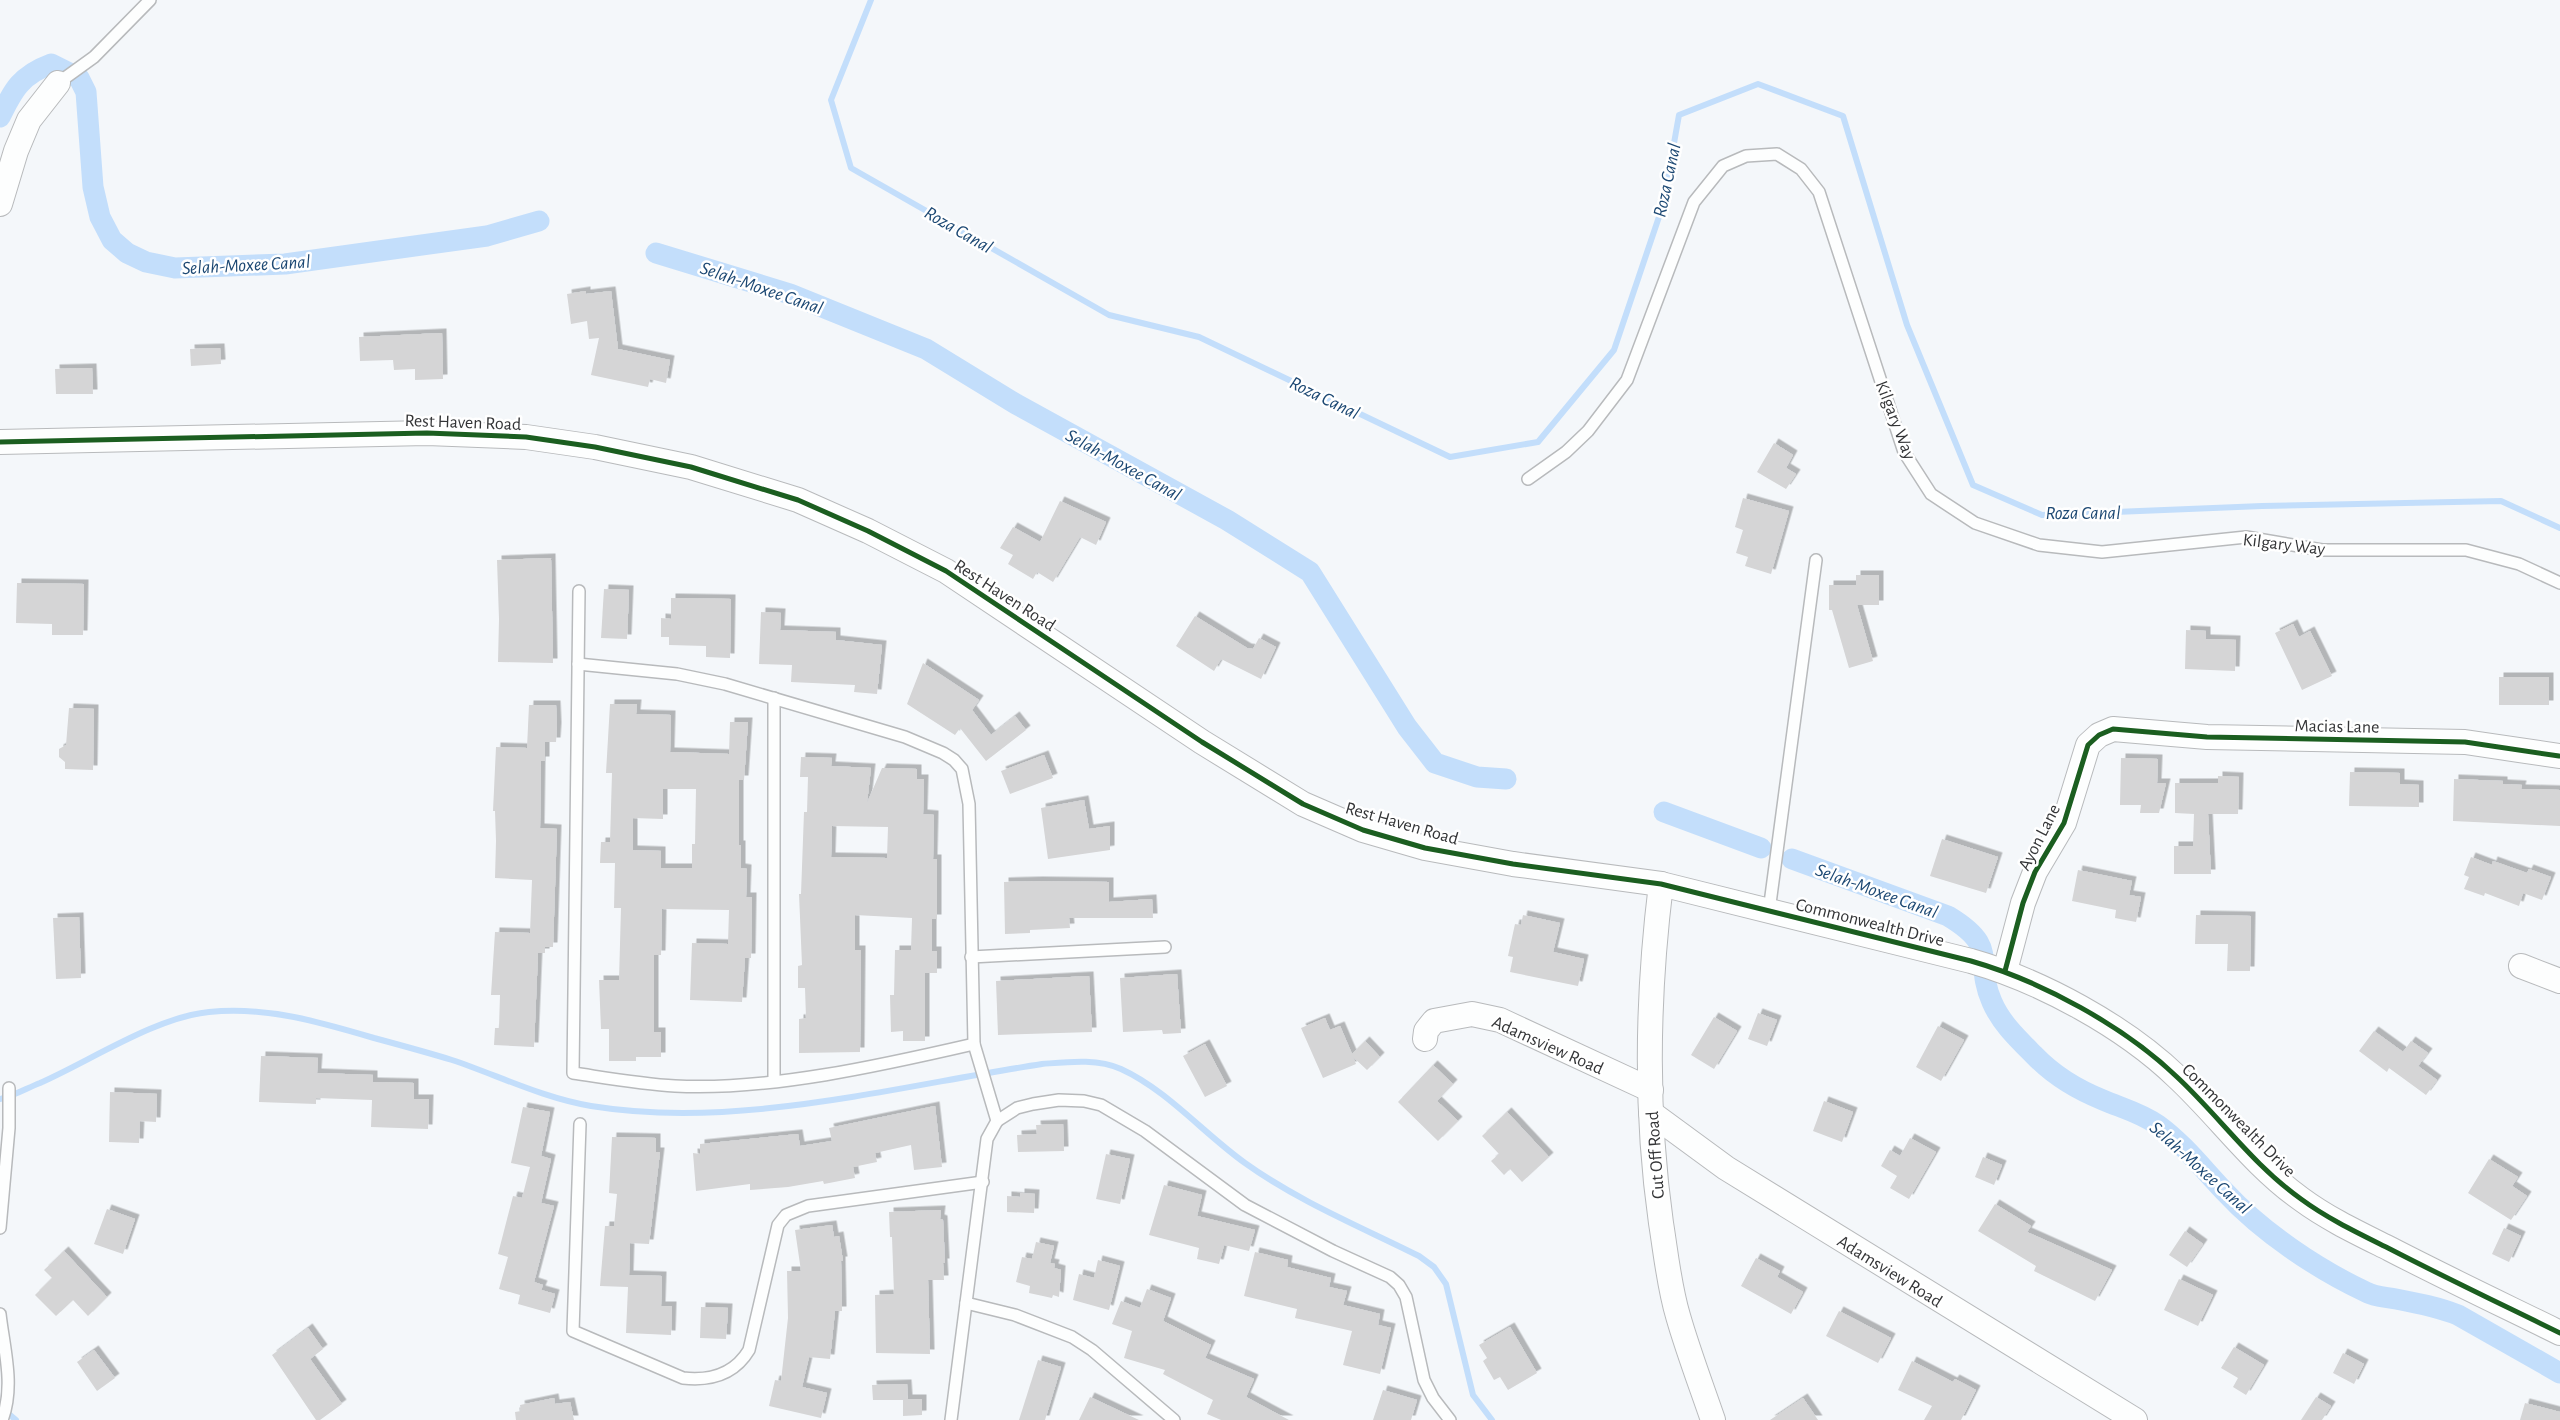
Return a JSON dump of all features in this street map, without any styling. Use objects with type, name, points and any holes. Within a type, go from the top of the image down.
[{"type":"street","points":[[0,204],[16,151],[29,120],[58,83]]},
{"type":"street","name":"Rest Haven Road","points":[[0,442],[427,432],[526,437],[595,447],[691,467],[798,500],[946,571],[1211,747],[1303,804],[1354,826],[1425,848],[1513,864],[1661,884]]},
{"type":"street","name":"Macias Lane","points":[[2113,729],[2207,737],[2465,742],[2559,756]]},
{"type":"street","name":"Ayon Lane","points":[[1999,969],[2035,872],[2064,823],[2088,745],[2099,735],[2113,729]]},
{"type":"street","name":"Commonwealth Drive","points":[[1661,884],[1971,961],[1999,969],[2046,988],[2139,1044],[2177,1077],[2237,1141],[2302,1200],[2412,1261],[2560,1332]]},
{"type":"street","name":"Cut Off Road","points":[[1661,884],[1652,958],[1649,1032],[1657,1193],[1667,1263],[1678,1315],[1713,1420]]},
{"type":"street","points":[[2521,966],[2560,981]]},
{"type":"street","name":"Adamsview Road","points":[[1425,1039],[1426,1031],[1434,1021],[1472,1014],[1500,1020],[1651,1102],[1726,1168],[2135,1420]]},
{"type":"lane","points":[[58,83],[94,57],[150,0]]},
{"type":"lane","name":"Kilgary Way","points":[[1528,479],[1588,431],[1627,380],[1694,202],[1723,166],[1746,156],[1777,154],[1801,169],[1819,192],[1904,452],[1931,494],[1975,523],[2039,545],[2102,552],[2246,537],[2322,550],[2466,550],[2519,564],[2560,583]]},
{"type":"lane","points":[[1769,911],[1816,560]]},
{"type":"lane","points":[[579,591],[573,1073],[676,1086],[774,1081],[974,1044]]},
{"type":"lane","points":[[578,664],[678,674],[725,684],[905,737],[943,753],[962,769],[969,804],[974,1044],[997,1121]]},
{"type":"lane","points":[[774,698],[774,1081]]},
{"type":"lane","points":[[971,957],[1165,947]]},
{"type":"lane","points":[[0,1228],[10,1107],[9,1088]]},
{"type":"lane","points":[[951,1420],[987,1139],[997,1121],[1018,1108],[1059,1100],[1100,1105],[1145,1131],[1245,1205],[1333,1251],[1390,1277],[1399,1285],[1406,1297],[1424,1380],[1433,1398],[1450,1420]]},
{"type":"lane","points":[[580,1124],[573,1332],[683,1378],[702,1380],[719,1377],[742,1361],[749,1350],[778,1225],[786,1215],[808,1206],[983,1182]]},
{"type":"lane","points":[[966,1303],[1015,1315],[1072,1337],[1092,1350],[1174,1420]]},
{"type":"lane","points":[[0,1314],[8,1369],[8,1406],[2,1420]]},
{"type":"building","points":[[586,291],[586,294],[611,291],[618,349],[670,360],[666,383],[650,379],[648,387],[591,375],[599,338],[589,339],[587,321],[571,324],[567,294]]},
{"type":"building","points":[[442,333],[443,379],[415,380],[415,369],[394,370],[393,360],[360,361],[359,337]]},
{"type":"building","points":[[220,348],[221,364],[191,366],[190,349]]},
{"type":"building","points":[[92,368],[93,394],[56,394],[55,369]]},
{"type":"building","points":[[1774,443],[1793,455],[1786,468],[1796,474],[1786,489],[1757,472]]},
{"type":"building","points":[[1743,498],[1789,511],[1771,574],[1745,566],[1748,557],[1736,553],[1743,530],[1735,527]]},
{"type":"building","points":[[1060,501],[1106,522],[1096,545],[1080,537],[1053,582],[1037,572],[1033,579],[1008,564],[1013,555],[1000,548],[1013,527],[1040,542]]},
{"type":"building","points":[[551,558],[553,663],[498,662],[497,560]]},
{"type":"building","points":[[1856,575],[1879,575],[1879,605],[1857,605],[1873,661],[1849,668],[1832,610],[1829,610],[1829,585],[1856,585]]},
{"type":"building","points":[[17,583],[84,584],[83,635],[52,635],[52,624],[16,623]]},
{"type":"building","points":[[604,589],[629,590],[627,639],[601,638]]},
{"type":"building","points":[[671,598],[731,599],[730,658],[706,657],[706,646],[669,645],[669,637],[661,637],[661,618],[671,619]]},
{"type":"building","points":[[761,612],[781,613],[780,630],[836,632],[836,640],[882,645],[877,694],[854,692],[855,685],[791,682],[792,665],[759,664]]},
{"type":"building","points":[[1195,616],[1247,648],[1253,649],[1259,638],[1276,647],[1261,679],[1221,659],[1214,671],[1176,646]]},
{"type":"building","points":[[2293,624],[2299,637],[2310,631],[2332,676],[2302,690],[2275,633]]},
{"type":"building","points":[[2186,630],[2206,631],[2206,639],[2236,640],[2235,671],[2185,669]]},
{"type":"building","points":[[923,663],[979,700],[972,710],[991,735],[1015,716],[1026,730],[986,761],[960,728],[955,735],[907,704]]},
{"type":"building","points":[[2499,677],[2549,677],[2549,705],[2499,705]]},
{"type":"building","points":[[610,704],[637,704],[636,714],[671,715],[670,752],[729,754],[730,722],[748,722],[744,780],[739,780],[739,845],[741,845],[741,868],[747,869],[746,897],[752,897],[751,958],[745,958],[742,1002],[690,1000],[692,943],[728,944],[729,910],[662,909],[661,955],[654,955],[654,1032],[661,1032],[661,1057],[636,1057],[636,1061],[609,1061],[609,1029],[601,1029],[599,980],[619,980],[621,908],[614,908],[615,863],[600,863],[601,842],[610,842],[612,773],[606,773]],"holes":[[[663,789],[696,789],[695,844],[692,844],[692,868],[661,868],[661,851],[633,850],[633,818],[663,819]]]},
{"type":"building","points":[[529,705],[556,705],[557,727],[556,742],[545,742],[545,761],[541,761],[540,828],[557,829],[553,947],[545,947],[545,953],[538,953],[534,1047],[494,1045],[495,1028],[499,1028],[500,995],[491,995],[495,932],[530,933],[532,880],[495,878],[496,841],[495,811],[493,811],[496,747],[527,748]]},
{"type":"building","points":[[69,708],[94,709],[93,770],[65,769],[65,762],[59,757],[59,749],[66,745]]},
{"type":"building","points":[[1044,755],[1053,778],[1010,794],[1001,771]]},
{"type":"building","points":[[801,757],[832,758],[831,766],[871,768],[867,803],[882,768],[917,769],[917,779],[924,779],[923,814],[934,815],[933,859],[937,859],[937,919],[932,919],[932,951],[937,951],[937,973],[925,973],[925,1041],[903,1041],[903,1031],[891,1032],[890,995],[894,995],[895,950],[911,950],[912,918],[855,915],[855,950],[861,950],[860,1052],[799,1053],[799,1019],[806,1018],[805,988],[798,988],[798,966],[802,965],[799,894],[801,894],[804,812],[807,812],[808,777],[800,777]],"holes":[[[832,826],[888,827],[887,858],[831,857]]]},
{"type":"building","points":[[2121,758],[2158,759],[2157,783],[2166,783],[2159,813],[2140,813],[2141,805],[2120,805]]},
{"type":"building","points":[[2350,772],[2400,773],[2400,784],[2419,785],[2419,807],[2349,806]]},
{"type":"building","points":[[2218,776],[2239,777],[2238,814],[2208,814],[2211,874],[2174,874],[2174,846],[2193,846],[2194,814],[2175,813],[2175,783],[2218,783]]},
{"type":"building","points":[[2454,779],[2503,781],[2503,784],[2522,785],[2521,789],[2560,790],[2560,826],[2453,821]]},
{"type":"building","points":[[1084,800],[1089,829],[1110,826],[1110,850],[1048,859],[1041,808]]},
{"type":"building","points":[[1942,839],[1998,857],[1986,893],[1930,876]]},
{"type":"building","points":[[2471,857],[2492,865],[2493,861],[2527,873],[2529,869],[2551,877],[2542,900],[2523,893],[2519,906],[2485,893],[2484,896],[2464,889],[2469,877],[2464,875]]},
{"type":"building","points":[[2078,870],[2132,881],[2129,895],[2141,897],[2136,922],[2115,918],[2116,910],[2072,901]]},
{"type":"building","points":[[1004,882],[1109,882],[1109,902],[1152,899],[1153,918],[1069,918],[1070,928],[1030,930],[1030,933],[1005,934]]},
{"type":"building","points":[[1523,915],[1560,923],[1553,952],[1584,959],[1578,986],[1510,972],[1513,957],[1508,956],[1515,924],[1521,925]]},
{"type":"building","points":[[2196,915],[2251,916],[2250,971],[2227,971],[2228,944],[2195,944]]},
{"type":"building","points":[[79,917],[81,978],[56,979],[53,918]]},
{"type":"building","points":[[1177,974],[1181,1033],[1163,1034],[1162,1030],[1123,1032],[1120,978]]},
{"type":"building","points":[[1089,976],[1092,1032],[998,1035],[996,981]]},
{"type":"building","points":[[1758,1013],[1777,1020],[1767,1046],[1748,1039]]},
{"type":"building","points":[[1714,1017],[1737,1031],[1714,1069],[1691,1055]]},
{"type":"building","points":[[1325,1018],[1330,1030],[1340,1026],[1352,1054],[1365,1041],[1380,1057],[1367,1070],[1353,1057],[1356,1064],[1323,1078],[1301,1028]]},
{"type":"building","points":[[1938,1026],[1964,1040],[1941,1081],[1916,1067]]},
{"type":"building","points":[[2374,1031],[2403,1052],[2411,1041],[2428,1053],[2418,1066],[2437,1080],[2426,1095],[2389,1068],[2387,1072],[2359,1051]]},
{"type":"building","points":[[1205,1044],[1227,1086],[1205,1097],[1183,1056]]},
{"type":"building","points":[[261,1056],[318,1058],[317,1073],[373,1075],[373,1082],[414,1083],[414,1099],[429,1099],[428,1129],[371,1127],[372,1100],[316,1098],[316,1104],[259,1102]]},
{"type":"building","points":[[1433,1065],[1453,1084],[1437,1101],[1458,1121],[1438,1141],[1398,1102]]},
{"type":"building","points":[[110,1092],[157,1094],[156,1122],[140,1121],[139,1143],[109,1142]]},
{"type":"building","points":[[1824,1101],[1853,1112],[1842,1142],[1813,1131]]},
{"type":"building","points":[[935,1106],[942,1167],[914,1170],[911,1145],[875,1153],[877,1162],[853,1167],[855,1178],[824,1184],[823,1181],[788,1187],[750,1190],[750,1184],[696,1191],[693,1153],[700,1154],[700,1144],[798,1134],[800,1146],[832,1141],[829,1128]]},
{"type":"building","points":[[523,1107],[550,1112],[541,1156],[551,1159],[541,1203],[554,1206],[534,1282],[543,1285],[541,1290],[555,1294],[550,1313],[518,1304],[520,1295],[499,1289],[508,1257],[498,1254],[513,1196],[522,1198],[530,1167],[511,1163]]},
{"type":"building","points":[[1507,1112],[1549,1157],[1522,1182],[1510,1169],[1504,1175],[1491,1161],[1499,1154],[1482,1136]]},
{"type":"building","points":[[1063,1124],[1064,1151],[1018,1152],[1017,1135],[1037,1134],[1036,1125]]},
{"type":"building","points":[[612,1137],[656,1138],[656,1152],[660,1152],[649,1244],[630,1243],[629,1275],[662,1276],[661,1306],[672,1306],[671,1335],[626,1333],[628,1287],[600,1286],[605,1226],[614,1226],[617,1194],[609,1193]]},
{"type":"building","points":[[1910,1138],[1936,1152],[1909,1199],[1890,1188],[1897,1176],[1881,1166],[1890,1150],[1900,1156]]},
{"type":"building","points":[[1106,1154],[1130,1159],[1120,1204],[1096,1199]]},
{"type":"building","points":[[1983,1157],[2002,1165],[1994,1185],[1975,1177]]},
{"type":"building","points":[[2489,1159],[2518,1177],[2512,1186],[2527,1196],[2511,1220],[2468,1193]]},
{"type":"building","points":[[1164,1185],[1202,1195],[1197,1216],[1255,1230],[1249,1251],[1224,1245],[1219,1264],[1197,1259],[1199,1248],[1149,1235]]},
{"type":"building","points":[[1020,1193],[1035,1194],[1034,1213],[1007,1212],[1007,1196],[1020,1197]]},
{"type":"building","points":[[1995,1204],[2031,1226],[2027,1232],[2112,1270],[2095,1301],[2034,1271],[2036,1266],[1978,1231]]},
{"type":"building","points":[[107,1209],[135,1219],[123,1254],[94,1244]]},
{"type":"building","points":[[941,1210],[940,1219],[943,1220],[945,1263],[943,1263],[944,1280],[928,1280],[930,1354],[876,1353],[875,1295],[894,1294],[889,1212]]},
{"type":"building","points":[[832,1225],[834,1237],[839,1236],[843,1261],[841,1261],[842,1311],[835,1311],[830,1359],[809,1357],[802,1387],[827,1393],[821,1418],[769,1406],[775,1380],[781,1381],[788,1318],[787,1271],[801,1271],[795,1230]]},
{"type":"building","points":[[2504,1228],[2521,1236],[2509,1262],[2492,1254]]},
{"type":"building","points":[[2185,1231],[2203,1244],[2187,1267],[2169,1255]]},
{"type":"building","points":[[1036,1242],[1054,1246],[1050,1263],[1055,1264],[1054,1268],[1061,1270],[1059,1297],[1053,1295],[1052,1298],[1029,1293],[1030,1286],[1016,1282],[1022,1257],[1032,1259]]},
{"type":"building","points":[[64,1251],[107,1297],[88,1316],[73,1300],[56,1316],[35,1295],[52,1278],[44,1270]]},
{"type":"building","points":[[1255,1252],[1288,1260],[1287,1267],[1331,1278],[1329,1287],[1347,1291],[1343,1305],[1380,1314],[1378,1325],[1391,1328],[1380,1374],[1343,1365],[1352,1331],[1295,1318],[1297,1309],[1244,1296]]},
{"type":"building","points":[[1756,1258],[1780,1271],[1777,1277],[1803,1292],[1791,1314],[1741,1286]]},
{"type":"building","points":[[1098,1260],[1120,1266],[1109,1310],[1073,1300],[1079,1274],[1094,1278]]},
{"type":"building","points":[[2179,1279],[2213,1295],[2198,1326],[2164,1310]]},
{"type":"building","points":[[1147,1289],[1171,1298],[1163,1321],[1211,1345],[1205,1358],[1254,1379],[1246,1397],[1289,1420],[1221,1420],[1207,1414],[1213,1400],[1163,1374],[1165,1370],[1124,1358],[1132,1331],[1112,1324],[1121,1301],[1140,1308]]},
{"type":"building","points":[[701,1307],[728,1308],[726,1339],[700,1338]]},
{"type":"building","points":[[1839,1311],[1891,1338],[1878,1363],[1826,1336]]},
{"type":"building","points":[[1510,1327],[1537,1373],[1508,1390],[1500,1377],[1494,1380],[1483,1361],[1487,1358],[1479,1345]]},
{"type":"building","points":[[308,1328],[323,1349],[310,1359],[342,1404],[320,1420],[316,1420],[272,1355]]},
{"type":"building","points":[[2234,1347],[2264,1365],[2246,1395],[2233,1387],[2238,1378],[2221,1368]]},
{"type":"building","points":[[94,1350],[115,1378],[97,1391],[77,1362]]},
{"type":"building","points":[[2343,1353],[2364,1364],[2354,1384],[2333,1373]]},
{"type":"building","points":[[1038,1360],[1061,1367],[1045,1420],[1019,1420]]},
{"type":"building","points":[[1912,1361],[1953,1382],[1955,1379],[1976,1390],[1961,1420],[1924,1420],[1932,1406],[1898,1390]]},
{"type":"building","points":[[907,1384],[908,1399],[922,1399],[922,1415],[903,1416],[903,1400],[873,1400],[872,1385]]},
{"type":"building","points":[[1383,1390],[1417,1400],[1411,1420],[1373,1420]]},
{"type":"building","points":[[1090,1397],[1139,1420],[1079,1420]]},
{"type":"building","points":[[2316,1397],[2331,1406],[2322,1420],[2301,1420]]},
{"type":"building","points":[[554,1398],[555,1404],[570,1402],[574,1420],[516,1420],[515,1412],[521,1411],[520,1405]]},
{"type":"building","points":[[1803,1398],[1818,1420],[1770,1420]]},
{"type":"building","points":[[2525,1403],[2560,1412],[2560,1420],[2520,1420]]},
{"type":"waterway","name":"Roza Canal","points":[[871,0],[831,100],[851,168],[1109,315],[1199,337],[1450,457],[1538,442],[1614,350],[1663,205],[1679,115],[1758,84],[1843,116],[1907,325],[1973,485],[2042,515],[2262,506],[2501,501],[2560,528]]},
{"type":"waterway","name":"Selah-Moxee Canal","points":[[0,117],[19,85],[25,78],[41,68],[51,64],[79,78],[86,92],[93,187],[100,217],[112,240],[127,253],[146,262],[175,268],[285,264],[487,236],[539,221]]},
{"type":"waterway","name":"Selah-Moxee Canal","points":[[656,253],[790,294],[926,349],[1016,404],[1227,520],[1310,572],[1407,727],[1435,763],[1477,777],[1506,779]]},
{"type":"waterway","name":"Selah-Moxee Canal","points":[[1664,812],[1761,848]]},
{"type":"waterway","name":"Selah-Moxee Canal","points":[[1792,859],[1948,916],[1964,927],[1975,937],[1980,946],[1987,987],[1996,1010],[2010,1030],[2034,1055],[2049,1069],[2075,1087],[2138,1114],[2158,1125],[2185,1148],[2240,1207],[2273,1235],[2310,1261],[2369,1294],[2427,1306],[2458,1315],[2560,1373]]},
{"type":"waterway","points":[[0,1099],[40,1083],[123,1041],[167,1022],[209,1012],[230,1011],[272,1013],[313,1021],[452,1060],[555,1098],[591,1106],[647,1112],[703,1113],[760,1109],[874,1093],[1042,1064],[1062,1062],[1102,1063],[1121,1069],[1154,1088],[1230,1151],[1265,1177],[1330,1213],[1419,1256],[1434,1267],[1446,1284],[1473,1395],[1492,1420]]},
{"type":"waterway","points":[[3,1409],[16,1420]]},
{"type":"cycle path","points":[[0,442],[427,433],[526,437],[595,447],[691,467],[798,500],[868,531],[946,571],[1202,742],[1303,804],[1363,830],[1425,848],[1513,864],[1661,884],[1971,961],[2025,980],[2053,993],[2107,1023],[2156,1058],[2192,1092],[2267,1171],[2311,1206],[2356,1232],[2560,1333]]},
{"type":"cycle path","points":[[2005,971],[2023,903],[2035,872],[2064,823],[2088,745],[2099,735],[2113,729],[2207,737],[2465,742],[2559,756]]}]
